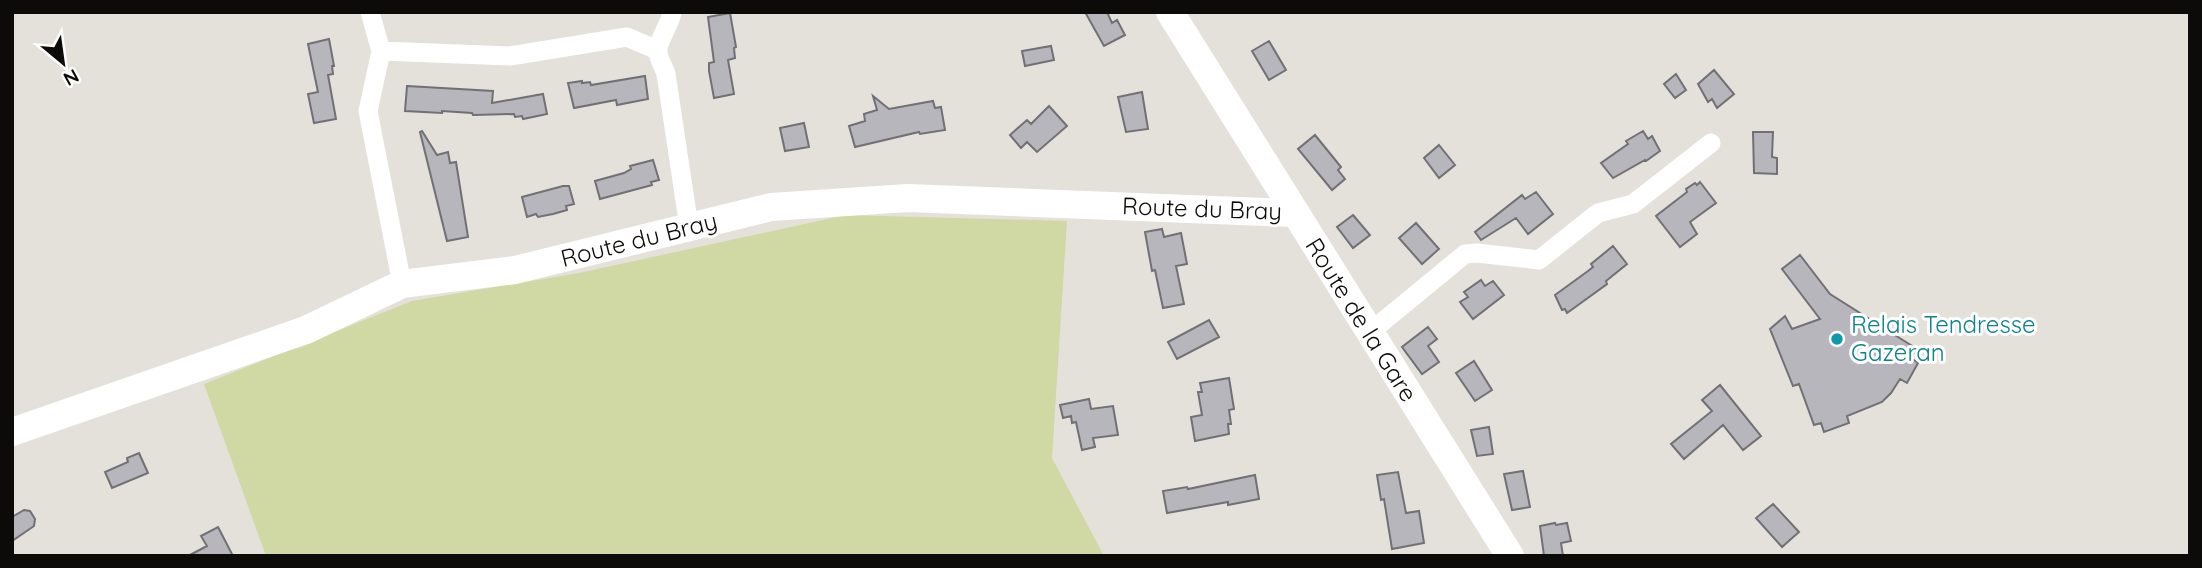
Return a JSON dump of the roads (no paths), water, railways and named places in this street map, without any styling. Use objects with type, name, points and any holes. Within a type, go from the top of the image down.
[{"type":"street","points":[[370,12],[381,51],[368,111],[402,284]]},
{"type":"street","points":[[672,12],[670,24],[657,50],[666,74],[689,227]]},
{"type":"street","name":"Route de la Gare","points":[[1170,12],[1510,556]]},
{"type":"street","points":[[381,51],[510,57],[627,37],[657,50]]},
{"type":"street","points":[[1369,333],[1465,254],[1539,260],[1598,213],[1633,204],[1711,143]]},
{"type":"street","name":"Route du Bray","points":[[12,432],[306,330],[402,284],[515,271],[771,207],[908,198],[1294,213]]},
{"type":"place","name":"Relais Tendresse Gazeran","points":[[1837,339]]}]
